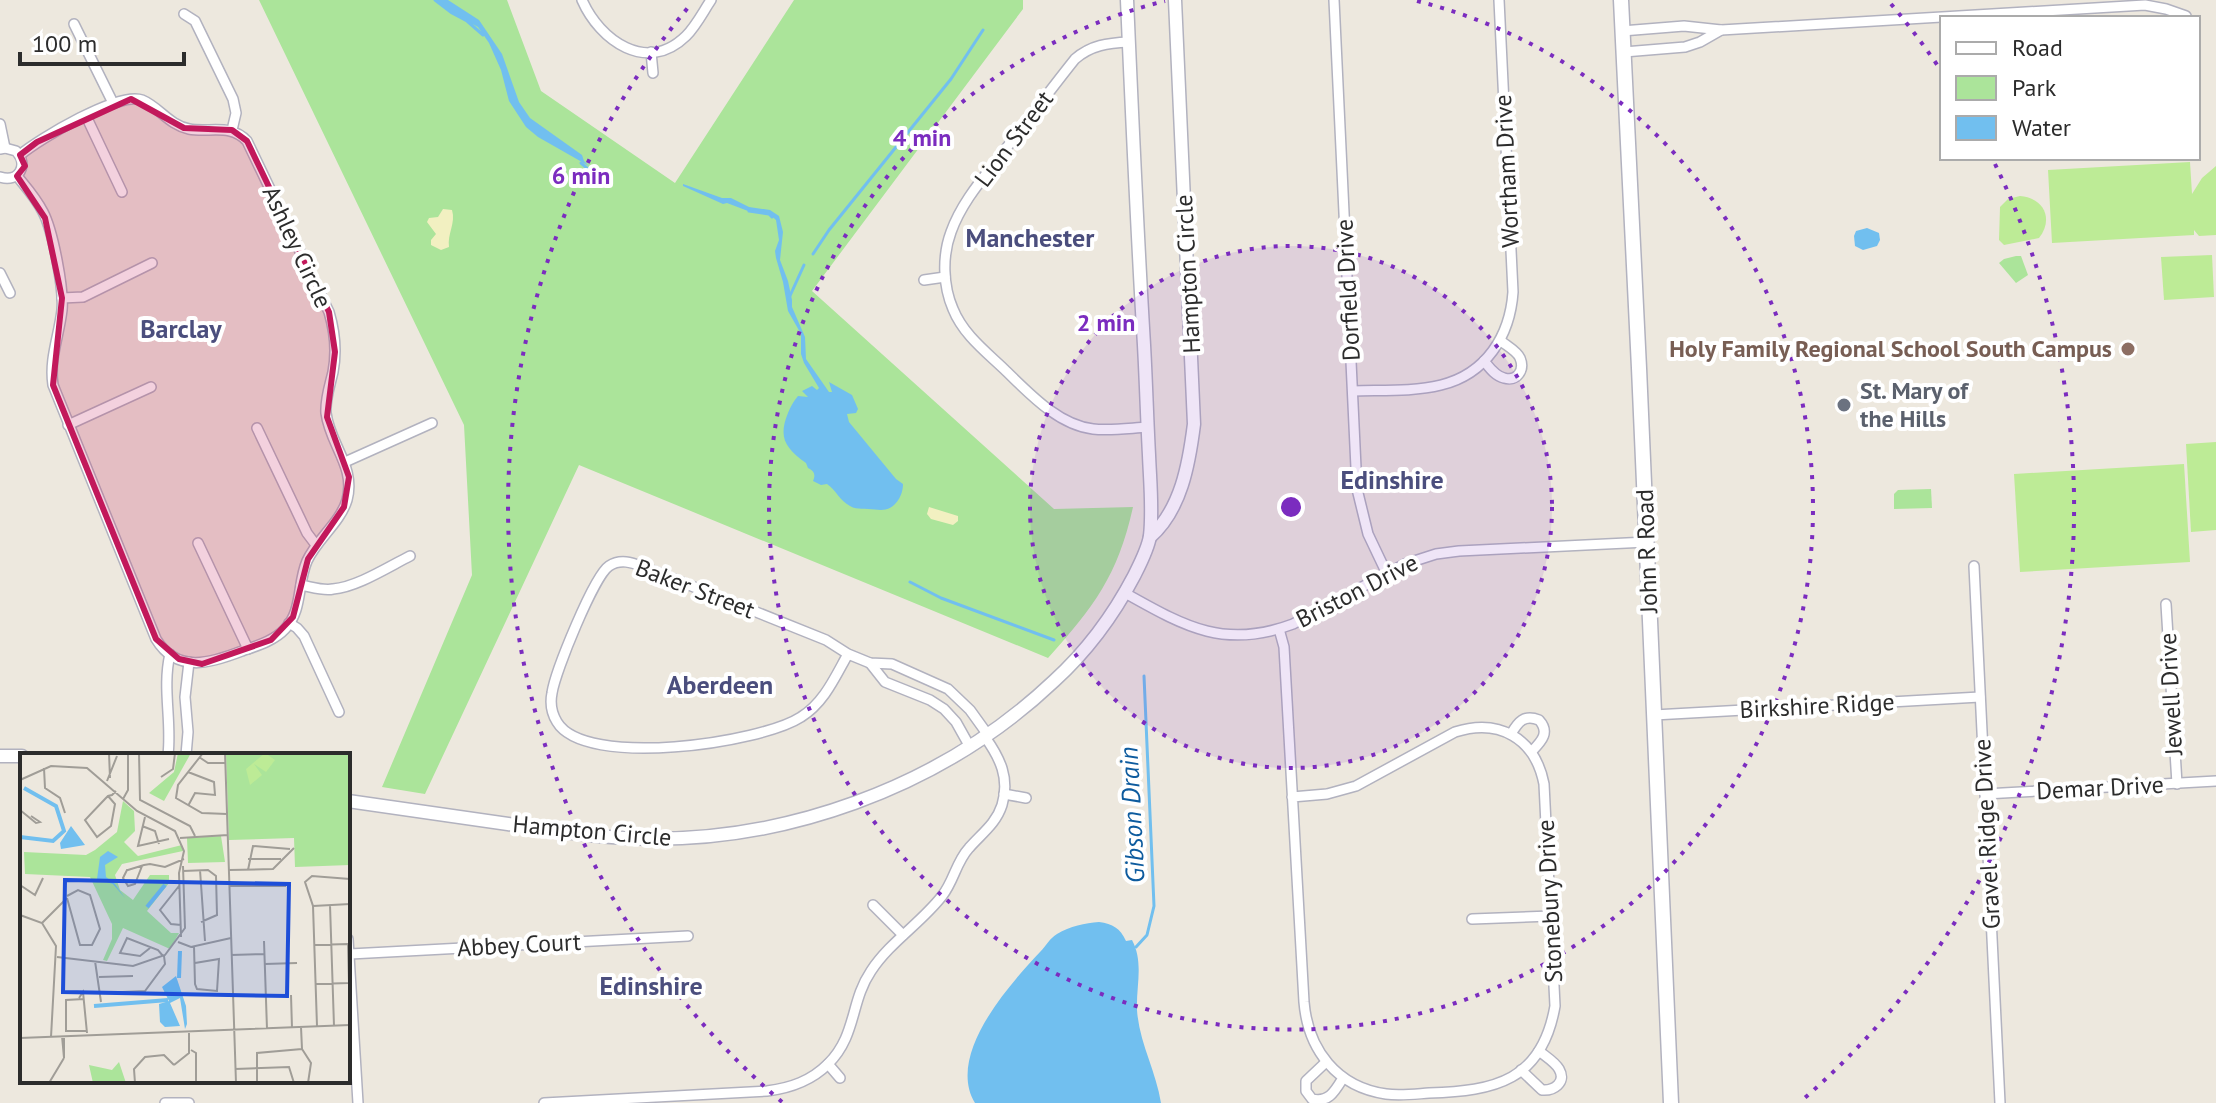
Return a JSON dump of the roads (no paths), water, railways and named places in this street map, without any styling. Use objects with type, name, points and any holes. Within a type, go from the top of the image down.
[{"type":"main road","name":"John R Road","points":[[1621,0],[1671,1103]]},
{"type":"street","points":[[582,0],[602,30],[616,43],[633,50],[651,52],[669,48],[686,36],[711,0]]},
{"type":"street","name":"Hampton Circle","points":[[350,801],[599,836],[687,838],[757,829],[798,821],[901,784],[970,747],[1036,699],[1063,673],[1097,635],[1125,593],[1150,537],[1148,427],[1127,0]]},
{"type":"street","name":"Hampton Circle","points":[[1150,537],[1166,522],[1179,492],[1194,424],[1175,0]]},
{"type":"street","name":"Dorfield Drive","points":[[1334,0],[1359,504],[1368,534],[1387,574]]},
{"type":"street","name":"Wortham Drive","points":[[1353,391],[1440,386],[1460,378],[1484,361],[1501,341],[1513,292],[1499,0]]},
{"type":"street","points":[[1968,16],[2145,5],[2186,16]]},
{"type":"street","points":[[20,155],[37,142],[86,116],[113,103],[131,99],[142,100],[184,128],[232,130],[236,113],[233,99],[195,21],[184,14]]},
{"type":"street","points":[[1622,31],[1684,26],[1721,30],[1940,18]]},
{"type":"street","points":[[74,24],[113,103]]},
{"type":"street","points":[[1624,52],[1685,47],[1721,30]]},
{"type":"street","name":"Lion Street","points":[[1129,42],[1098,45],[1083,52],[1056,83],[959,214],[947,245],[945,277],[953,310],[966,331],[1009,375],[1050,410],[1084,428],[1148,427]]},
{"type":"street","points":[[651,52],[653,73]]},
{"type":"street","points":[[86,116],[122,192]]},
{"type":"street","points":[[0,124],[3,149],[16,151],[23,166],[17,176],[0,178]]},
{"type":"street","name":"Ashley Circle","points":[[232,130],[247,141],[329,312],[336,344],[326,406],[327,417],[349,477],[347,499],[308,559],[297,609],[289,623]]},
{"type":"street","points":[[17,176],[36,200],[45,218],[62,298],[53,385],[156,639],[170,654],[202,664],[279,635],[289,623],[304,636],[339,712]]},
{"type":"street","points":[[62,298],[83,297],[152,263]]},
{"type":"street","points":[[0,273],[10,293]]},
{"type":"street","points":[[924,280],[945,277]]},
{"type":"street","points":[[1484,361],[1503,378],[1517,377],[1522,361],[1501,341]]},
{"type":"street","points":[[68,425],[151,387]]},
{"type":"street","points":[[345,462],[432,423]]},
{"type":"street","points":[[257,428],[307,533],[316,545]]},
{"type":"street","name":"Briston Drive","points":[[1125,593],[1182,624],[1200,630],[1240,635],[1279,629],[1421,558],[1459,551],[1647,542]]},
{"type":"street","points":[[198,543],[248,649]]},
{"type":"street","points":[[301,585],[336,589],[410,556]]},
{"type":"street","name":"Baker Street","points":[[848,654],[829,689],[810,711],[788,724],[751,736],[680,747],[602,745],[566,734],[552,711],[552,692],[557,674],[596,583],[606,568],[620,562],[631,562],[826,640],[870,663],[892,664],[939,684],[962,701],[986,736],[1003,766],[1004,794]]},
{"type":"street","name":"Gravel Ridge Drive","points":[[1974,566],[2000,1103]]},
{"type":"street","name":"Jewell Drive","points":[[2166,604],[2177,784]]},
{"type":"street","name":"Stonebury Drive","points":[[1279,629],[1284,647],[1292,797],[1305,1014],[1313,1041],[1325,1063],[1355,1085],[1384,1094],[1467,1092],[1502,1083],[1521,1070],[1539,1051],[1550,1029],[1555,1006],[1544,784],[1532,751],[1511,734],[1484,727],[1469,728],[1455,732],[1356,786],[1327,794],[1292,797]]},
{"type":"street","points":[[168,753],[165,685],[170,654]]},
{"type":"street","points":[[186,753],[185,697],[189,662]]},
{"type":"street","name":"Baker Street","points":[[870,663],[885,682],[930,700],[951,715],[970,747]]},
{"type":"street","points":[[930,700],[939,684]]},
{"type":"street","name":"Birkshire Ridge","points":[[1654,715],[1980,697]]},
{"type":"street","name":"Stonebury Drive","points":[[1511,734],[1526,717],[1539,720],[1545,727],[1545,733],[1532,751]]},
{"type":"street","points":[[168,719],[187,718]]},
{"type":"street","name":"Demar Drive","points":[[1985,794],[2216,781]]},
{"type":"street","points":[[544,1103],[779,1089],[803,1082],[828,1064],[848,1036],[859,994],[868,974],[941,898],[963,855],[995,819],[1004,794],[1026,798]]},
{"type":"street","points":[[873,905],[903,935]]},
{"type":"street","points":[[1472,919],[1551,916]]},
{"type":"street","name":"Abbey Court","points":[[350,954],[688,936]]},
{"type":"street","points":[[350,954],[358,1103]]},
{"type":"street","points":[[1521,1070],[1542,1090],[1556,1087],[1561,1072],[1539,1051]]},
{"type":"street","points":[[1325,1063],[1306,1081],[1309,1096],[1316,1101],[1328,1098],[1343,1078]]},
{"type":"street","points":[[828,1064],[840,1078]]},
{"type":"street","points":[[165,1103],[189,1103]]},
{"type":"water","points":[[435,0],[448,0],[479,20],[502,54],[519,102],[530,118],[582,155],[589,166],[526,127],[509,101],[501,70],[478,27]]},
{"type":"water","points":[[683,184],[722,198],[731,198],[749,207],[770,210],[779,216],[783,232],[780,260],[788,281],[792,307],[805,337],[806,359],[829,392],[832,392],[829,382],[852,395],[858,409],[856,413],[847,414],[849,422],[903,484],[900,498],[890,508],[856,508],[847,504],[827,484],[813,481],[813,472],[785,441],[785,421],[793,402],[798,396],[808,397],[802,391],[812,386],[817,390],[819,388],[804,363],[801,334],[788,311],[775,251],[779,240],[776,220],[768,213],[723,204]]},
{"type":"water","points":[[1867,228],[1879,233],[1880,240],[1877,246],[1863,250],[1855,246],[1854,236],[1856,231]]},
{"type":"water","points":[[1099,922],[1116,927],[1126,941],[1132,940],[1136,949],[1139,966],[1138,1022],[1161,1103],[975,1103],[968,1084],[969,1064],[975,1043],[998,1002],[1055,936],[1072,927]]},
{"type":"waterway","name":"Gibson Drain","points":[[435,0],[483,35]]},
{"type":"waterway","points":[[813,254],[951,79],[983,30]]},
{"type":"waterway","name":"Gibson Drain","points":[[581,163],[588,169]]},
{"type":"waterway","name":"Gibson Drain","points":[[749,211],[772,217]]},
{"type":"waterway","points":[[789,298],[804,265]]},
{"type":"waterway","name":"Gibson Drain","points":[[910,582],[941,598],[1054,640]]},
{"type":"waterway","name":"Gibson Drain","points":[[1136,947],[1147,935],[1154,906],[1144,676]]},
{"type":"place","name":"Holy Family Regional School South Campus","points":[[2128,349]]},
{"type":"place","name":"St. Mary of the Hills","points":[[1844,405]]},
{"type":"district","name":"Manchester","points":[[1030,238]]},
{"type":"district","name":"Barclay","points":[[181,329]]},
{"type":"district","name":"Edinshire","points":[[1392,480]]},
{"type":"district","name":"Aberdeen","points":[[720,685]]},
{"type":"district","name":"Edinshire","points":[[651,986]]}]
